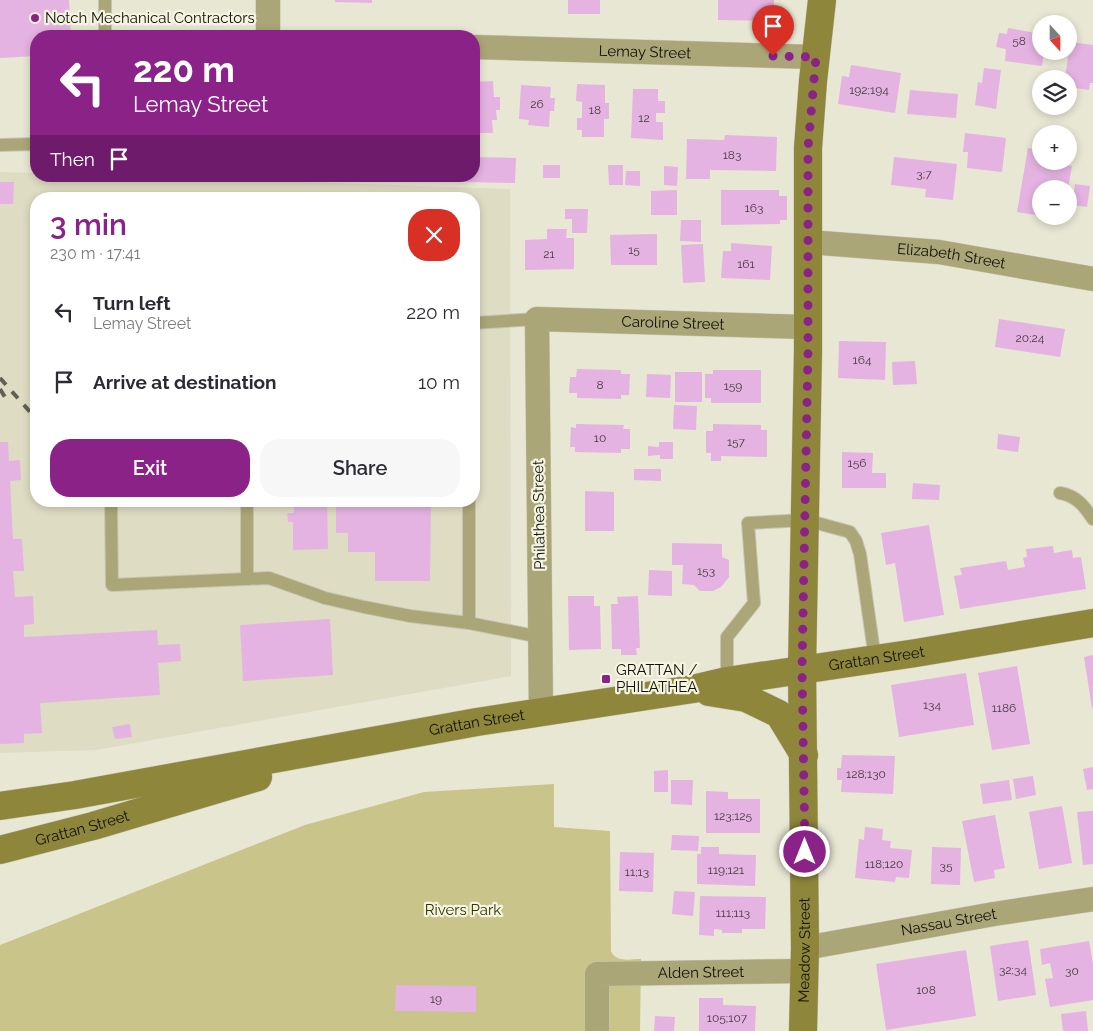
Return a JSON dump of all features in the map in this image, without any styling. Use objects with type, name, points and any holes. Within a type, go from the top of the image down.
[{"type":"main road","name":"Meadow Street","points":[[804,1031],[804,755],[802,669],[806,520],[808,148],[822,0]]},
{"type":"main road","name":"Grattan Street","points":[[0,806],[75,795],[541,711],[693,689],[727,681],[1093,623]]},
{"type":"main road","points":[[693,689],[746,698],[779,714],[804,755]]},
{"type":"main road","name":"Grattan Street","points":[[0,850],[93,826],[393,737]]},
{"type":"street","points":[[268,0],[268,30]]},
{"type":"street","name":"Lemay Street","points":[[480,47],[816,57]]},
{"type":"street","name":"Elizabeth Street","points":[[808,242],[939,252],[1093,279]]},
{"type":"street","name":"Caroline Street","points":[[537,319],[808,327]]},
{"type":"street","name":"Philathea Street","points":[[537,319],[541,711]]},
{"type":"street","name":"Nassau Street","points":[[805,960],[994,914],[1093,899]]},
{"type":"street","name":"Alden Street","points":[[597,1031],[597,974],[805,960]]},
{"type":"lane","points":[[105,0],[105,30]]},
{"type":"lane","points":[[0,145],[30,144]]},
{"type":"lane","points":[[480,323],[537,319]]},
{"type":"lane","points":[[1060,493],[1071,495],[1080,502],[1093,520]]},
{"type":"lane","points":[[111,507],[112,585],[269,578],[325,598],[364,607],[410,616],[469,623],[540,637]]},
{"type":"lane","points":[[247,507],[247,579]]},
{"type":"lane","points":[[469,507],[469,623]]},
{"type":"lane","points":[[727,681],[727,637],[754,603],[748,523],[806,520],[850,532],[856,541],[860,554],[875,659]]},
{"type":"shaded area","points":[[0,172],[30,173],[30,182],[307,182],[510,189],[511,676],[96,750],[0,753]]},
{"type":"green space","name":"Rivers Park","points":[[554,784],[554,827],[610,831],[611,951],[613,955],[620,959],[641,959],[640,1031],[0,1031],[0,945],[305,825],[424,792]]},
{"type":"building","name":"Notch Mechanical Contractors","points":[[0,0],[69,0],[71,30],[30,30],[30,56],[0,58]]},
{"type":"building","points":[[335,0],[372,0],[372,3],[335,2]]},
{"type":"building","points":[[568,0],[600,0],[600,14],[568,14]]},
{"type":"building","points":[[718,0],[774,0],[774,21],[718,20]]},
{"type":"building","points":[[1008,28],[1032,32],[1032,60],[1043,60],[1042,66],[1005,61],[1006,49],[996,47],[999,33],[1007,34]]},
{"type":"building","points":[[1078,43],[1093,45],[1093,83],[1090,83],[1089,90],[1077,88],[1077,70],[1066,70],[1068,60],[1078,60]]},
{"type":"building","points":[[851,65],[901,73],[895,113],[838,104],[842,76],[849,77]]},
{"type":"building","points":[[984,68],[1001,70],[996,109],[975,105],[978,82],[982,83]]},
{"type":"building","points":[[493,81],[494,97],[500,97],[500,110],[496,110],[497,120],[492,120],[493,133],[480,133],[480,82]]},
{"type":"building","points":[[577,84],[605,85],[605,103],[609,103],[609,119],[604,119],[604,137],[582,137],[582,130],[577,130],[577,118],[582,118],[582,102],[576,101]]},
{"type":"building","points":[[521,85],[551,87],[550,98],[555,98],[554,111],[550,111],[549,127],[528,125],[529,120],[519,119]]},
{"type":"building","points":[[633,89],[658,89],[658,101],[665,101],[665,113],[656,113],[656,122],[663,122],[663,140],[631,138]]},
{"type":"building","points":[[910,90],[958,94],[956,118],[907,114]]},
{"type":"building","points":[[965,133],[1006,138],[1002,172],[967,168],[968,152],[963,152]]},
{"type":"building","points":[[725,135],[777,137],[776,171],[710,170],[710,179],[686,179],[687,139],[724,140]]},
{"type":"building","points":[[1028,148],[1032,149],[1032,170],[1071,170],[1070,180],[1032,180],[1032,214],[1017,212]]},
{"type":"building","points":[[480,157],[516,158],[515,183],[465,182],[480,182]]},
{"type":"building","points":[[894,157],[957,164],[953,200],[925,197],[926,189],[891,185]]},
{"type":"building","points":[[543,165],[560,165],[560,178],[543,178]]},
{"type":"building","points":[[608,165],[623,165],[623,185],[609,185]]},
{"type":"building","points":[[664,166],[678,167],[677,186],[664,185]]},
{"type":"building","points":[[626,171],[640,171],[640,186],[625,185]]},
{"type":"building","points":[[0,182],[14,182],[13,204],[0,204]]},
{"type":"building","points":[[1077,184],[1090,186],[1087,207],[1077,206]]},
{"type":"building","points":[[677,190],[677,215],[651,215],[651,191]]},
{"type":"building","points":[[721,190],[779,190],[779,196],[787,196],[787,220],[780,220],[780,224],[721,225]]},
{"type":"building","points":[[565,209],[588,209],[587,233],[572,233],[572,219],[565,219]]},
{"type":"building","points":[[681,220],[701,220],[701,242],[680,241]]},
{"type":"building","points":[[547,229],[567,229],[566,238],[574,238],[574,269],[525,270],[525,240],[547,239]]},
{"type":"building","points":[[657,234],[657,265],[611,265],[610,235]]},
{"type":"building","points":[[731,243],[772,246],[770,280],[721,278],[723,251],[731,251]]},
{"type":"building","points":[[703,244],[705,282],[683,283],[681,245]]},
{"type":"building","points":[[999,319],[1065,329],[1060,357],[995,347]]},
{"type":"building","points":[[839,341],[886,342],[885,380],[838,378]]},
{"type":"building","points":[[915,361],[917,384],[893,385],[892,362]]},
{"type":"building","points":[[577,369],[621,370],[621,374],[630,374],[629,395],[621,395],[621,399],[577,398],[577,393],[569,393],[570,377],[576,377]]},
{"type":"building","points":[[713,370],[761,370],[761,403],[711,403],[711,398],[705,398],[705,374],[713,374]]},
{"type":"building","points":[[675,372],[702,372],[702,402],[675,402]]},
{"type":"building","points":[[647,374],[671,375],[670,398],[646,397]]},
{"type":"building","points":[[674,405],[697,406],[696,430],[673,429]]},
{"type":"building","points":[[576,424],[624,425],[623,429],[630,429],[630,449],[621,449],[621,453],[575,452],[575,447],[570,447],[571,427],[576,428]]},
{"type":"building","points":[[713,424],[761,425],[761,430],[767,430],[767,457],[721,456],[721,461],[711,461],[711,453],[706,453],[706,431],[713,431]]},
{"type":"building","points":[[998,434],[1020,437],[1018,452],[997,449]]},
{"type":"building","points":[[0,442],[8,442],[9,461],[20,460],[21,480],[10,481],[13,539],[22,539],[24,571],[13,571],[15,597],[33,596],[34,624],[24,625],[24,637],[157,630],[158,645],[180,644],[181,661],[158,663],[160,695],[40,703],[42,733],[24,734],[24,743],[0,744]]},
{"type":"building","points":[[659,442],[673,442],[673,459],[660,459],[660,455],[648,456],[648,446],[659,447]]},
{"type":"building","points":[[842,452],[873,453],[872,473],[886,473],[886,488],[842,488]]},
{"type":"building","points":[[634,469],[661,469],[661,481],[634,480]]},
{"type":"building","points":[[913,483],[940,485],[939,500],[912,499]]},
{"type":"building","points":[[585,491],[614,492],[614,531],[585,531]]},
{"type":"building","points":[[294,507],[327,507],[328,549],[293,550],[293,522],[288,522],[287,513],[294,513]]},
{"type":"building","points":[[336,507],[431,507],[430,581],[375,581],[375,552],[348,552],[348,533],[336,533]]},
{"type":"building","points":[[929,525],[944,615],[904,622],[895,563],[886,565],[881,533]]},
{"type":"building","points":[[672,543],[722,544],[722,557],[729,560],[729,577],[721,587],[713,591],[700,591],[694,585],[682,584],[683,565],[672,565]]},
{"type":"building","points":[[1053,546],[1054,553],[1072,550],[1073,558],[1081,557],[1086,589],[960,609],[954,576],[962,575],[960,568],[1006,561],[1008,570],[1025,567],[1023,558],[1027,557],[1026,549]]},
{"type":"building","points":[[649,570],[672,571],[672,596],[648,595]]},
{"type":"building","points":[[568,596],[594,596],[594,606],[600,606],[601,649],[569,650]]},
{"type":"building","points":[[638,596],[640,648],[636,648],[637,655],[621,655],[621,649],[612,649],[611,604],[618,604],[617,597]]},
{"type":"building","points":[[330,619],[333,675],[243,681],[240,625]]},
{"type":"building","points":[[1093,655],[1093,708],[1092,708],[1084,657]]},
{"type":"building","points":[[1017,666],[1030,744],[992,750],[978,673]]},
{"type":"building","points":[[966,673],[974,725],[899,737],[891,685]]},
{"type":"building","points":[[130,724],[132,737],[115,739],[112,727]]},
{"type":"building","points":[[842,755],[895,756],[893,794],[841,792],[842,780],[837,780],[837,768],[841,768]]},
{"type":"building","points":[[1093,767],[1093,789],[1087,790],[1083,769]]},
{"type":"building","points":[[668,770],[668,792],[654,792],[654,771]]},
{"type":"building","points":[[1033,776],[1036,795],[1016,799],[1013,779]]},
{"type":"building","points":[[671,780],[693,780],[692,805],[671,804]]},
{"type":"building","points":[[1009,780],[1012,800],[983,804],[980,784]]},
{"type":"building","points":[[706,791],[728,792],[728,799],[760,799],[760,833],[706,833]]},
{"type":"building","points":[[1062,806],[1072,863],[1039,869],[1029,812]]},
{"type":"building","points":[[1093,811],[1093,864],[1083,865],[1077,812]]},
{"type":"building","points":[[995,815],[1005,868],[994,870],[995,878],[974,882],[962,821]]},
{"type":"building","points":[[865,827],[883,829],[882,840],[891,841],[890,848],[912,850],[909,878],[896,877],[895,882],[855,878],[859,839],[864,840]]},
{"type":"building","points":[[672,835],[699,836],[698,851],[671,850]]},
{"type":"building","points":[[701,847],[719,847],[719,854],[756,855],[755,886],[697,884],[697,854],[701,854]]},
{"type":"building","points":[[932,847],[961,848],[960,885],[931,884]]},
{"type":"building","points":[[620,852],[654,853],[653,892],[619,891]]},
{"type":"building","points":[[674,891],[695,892],[693,916],[672,914]]},
{"type":"building","points":[[700,896],[766,897],[765,929],[742,929],[742,933],[722,933],[722,930],[714,929],[714,936],[699,935]]},
{"type":"building","points":[[1028,940],[1036,995],[998,1001],[990,946]]},
{"type":"building","points":[[1089,941],[1093,964],[1093,1000],[1050,1007],[1045,979],[1053,978],[1050,963],[1042,965],[1040,949]]},
{"type":"building","points":[[966,950],[976,1016],[886,1030],[876,964]]},
{"type":"building","points":[[396,985],[476,986],[476,1012],[395,1011]]},
{"type":"building","points":[[699,998],[723,998],[723,1005],[756,1006],[755,1031],[699,1031]]},
{"type":"building","points":[[1086,1011],[1088,1031],[1063,1031],[1061,1014]]},
{"type":"building","points":[[655,1016],[675,1017],[674,1031],[654,1031]]},
{"type":"railway","points":[[0,378],[30,412]]},
{"type":"railway","points":[[0,389],[8,402]]},
{"type":"place","name":"Notch Mechanical Contractors","points":[[35,18]]},
{"type":"place","name":"GRATTAN / PHILATHEA","points":[[606,679]]},
{"type":"route","points":[[773,56],[816,57],[808,148],[808,351],[802,669],[805,852]]}]
